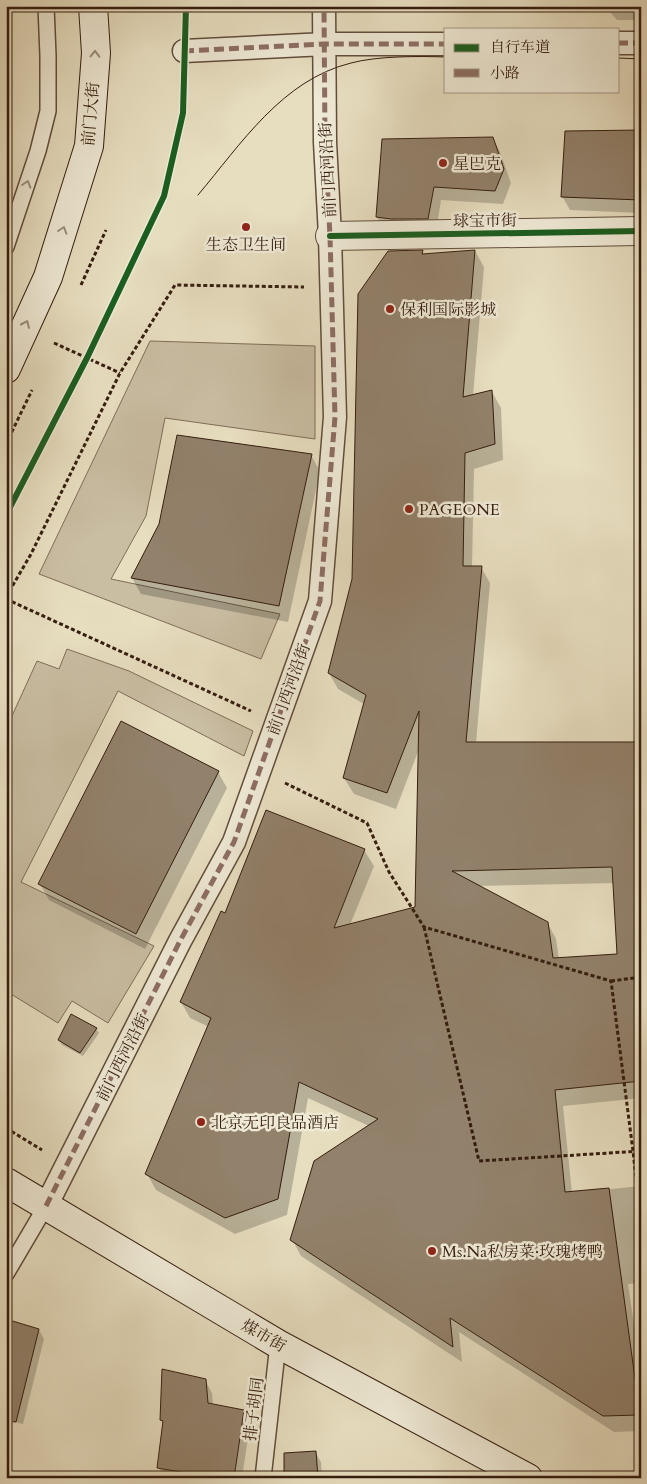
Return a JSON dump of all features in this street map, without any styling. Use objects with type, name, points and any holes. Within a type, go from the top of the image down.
[{"type":"main road","name":"前门大街","points":[[6,369],[48,277],[89,146],[96,53],[93,6]]},
{"type":"main road","name":"球宝市街","points":[[330,236],[641,231]]},
{"type":"main road","name":"煤市街","points":[[6,1182],[278,1344],[528,1478]]},
{"type":"street","name":"前门西河沿街","points":[[46,1206],[176,950],[234,842],[320,601],[335,417],[332,288],[325,133],[324,6]]},
{"type":"street","points":[[620,43],[641,43]]},
{"type":"street","points":[[184,51],[325,44],[444,44]]},
{"type":"lane","points":[[6,247],[38,151],[48,111],[46,6]]},
{"type":"lane","name":"前门西河沿街","points":[[6,1274],[46,1206]]},
{"type":"lane","name":"排子胡同","points":[[262,1478],[278,1344]]},
{"type":"path","points":[[332,288],[175,285],[120,373],[30,554],[6,598],[266,718],[268,743],[275,778],[367,823],[388,872],[424,927],[479,1162],[641,1151]]},
{"type":"path","points":[[54,343],[120,373]]},
{"type":"path","points":[[82,367],[91,349]]},
{"type":"path","points":[[424,927],[611,981],[641,977]]},
{"type":"path","points":[[611,981],[641,1224]]},
{"type":"shaded area","points":[[150,341],[315,346],[315,439],[165,418],[146,516],[111,579],[280,614],[261,659],[39,574]]},
{"type":"shaded area","points":[[67,649],[129,671],[253,731],[244,756],[118,691],[21,882],[154,946],[108,1023],[72,1001],[58,1023],[6,991],[6,729],[37,661],[59,669]]},
{"type":"building","points":[[641,130],[641,200],[561,197],[565,131]]},
{"type":"building","points":[[493,137],[504,169],[495,191],[434,187],[428,219],[376,217],[382,139]]},
{"type":"building","points":[[423,250],[422,254],[475,250],[463,397],[492,390],[495,444],[465,453],[463,566],[482,566],[466,742],[641,742],[641,1081],[555,1090],[565,1192],[609,1188],[640,1415],[603,1416],[450,1318],[453,1347],[290,1240],[314,1161],[378,1119],[299,1082],[278,1199],[225,1218],[145,1174],[211,1018],[180,1002],[221,911],[225,913],[266,810],[365,849],[334,928],[415,907],[419,711],[387,793],[343,778],[366,695],[328,673],[352,579],[358,294],[388,251]],"holes":[[[612,867],[617,954],[553,958],[548,922],[452,871]]]},
{"type":"building","points":[[177,435],[312,454],[279,606],[131,578],[159,524]]},
{"type":"building","points":[[121,721],[219,771],[136,934],[38,884]]},
{"type":"building","points":[[71,1014],[97,1028],[80,1053],[58,1040]]},
{"type":"building","points":[[6,1319],[39,1329],[16,1422],[6,1421]]},
{"type":"building","points":[[162,1369],[206,1379],[208,1403],[244,1410],[234,1478],[217,1478],[157,1468],[163,1421],[160,1420]]},
{"type":"building","points":[[316,1451],[318,1478],[284,1478],[284,1453]]},
{"type":"tram line","points":[[198,195],[265,116],[304,84],[326,71],[351,63],[373,59],[444,57]]},
{"type":"tram line","points":[[620,58],[641,59]]},
{"type":"marked path","points":[[46,1206],[180,941],[234,842],[320,601],[335,417],[330,236],[325,142],[324,6]]},
{"type":"marked path","points":[[620,43],[641,43]]},
{"type":"marked path","points":[[184,51],[325,44],[444,44]]},
{"type":"cycle path","points":[[6,515],[87,358],[164,196],[183,113],[186,6]]},
{"type":"cycle path","points":[[330,236],[641,231]]},
{"type":"place","name":"星巴克","points":[[443,163]]},
{"type":"place","name":"生态卫生间","points":[[246,227]]},
{"type":"place","name":"保利国际影城","points":[[390,309]]},
{"type":"place","name":"PAGEONE","points":[[409,509]]},
{"type":"place","name":"北京无印良品酒店","points":[[201,1122]]},
{"type":"place","name":"Ms.Na私房菜·玫瑰烤鸭","points":[[432,1251]]}]
